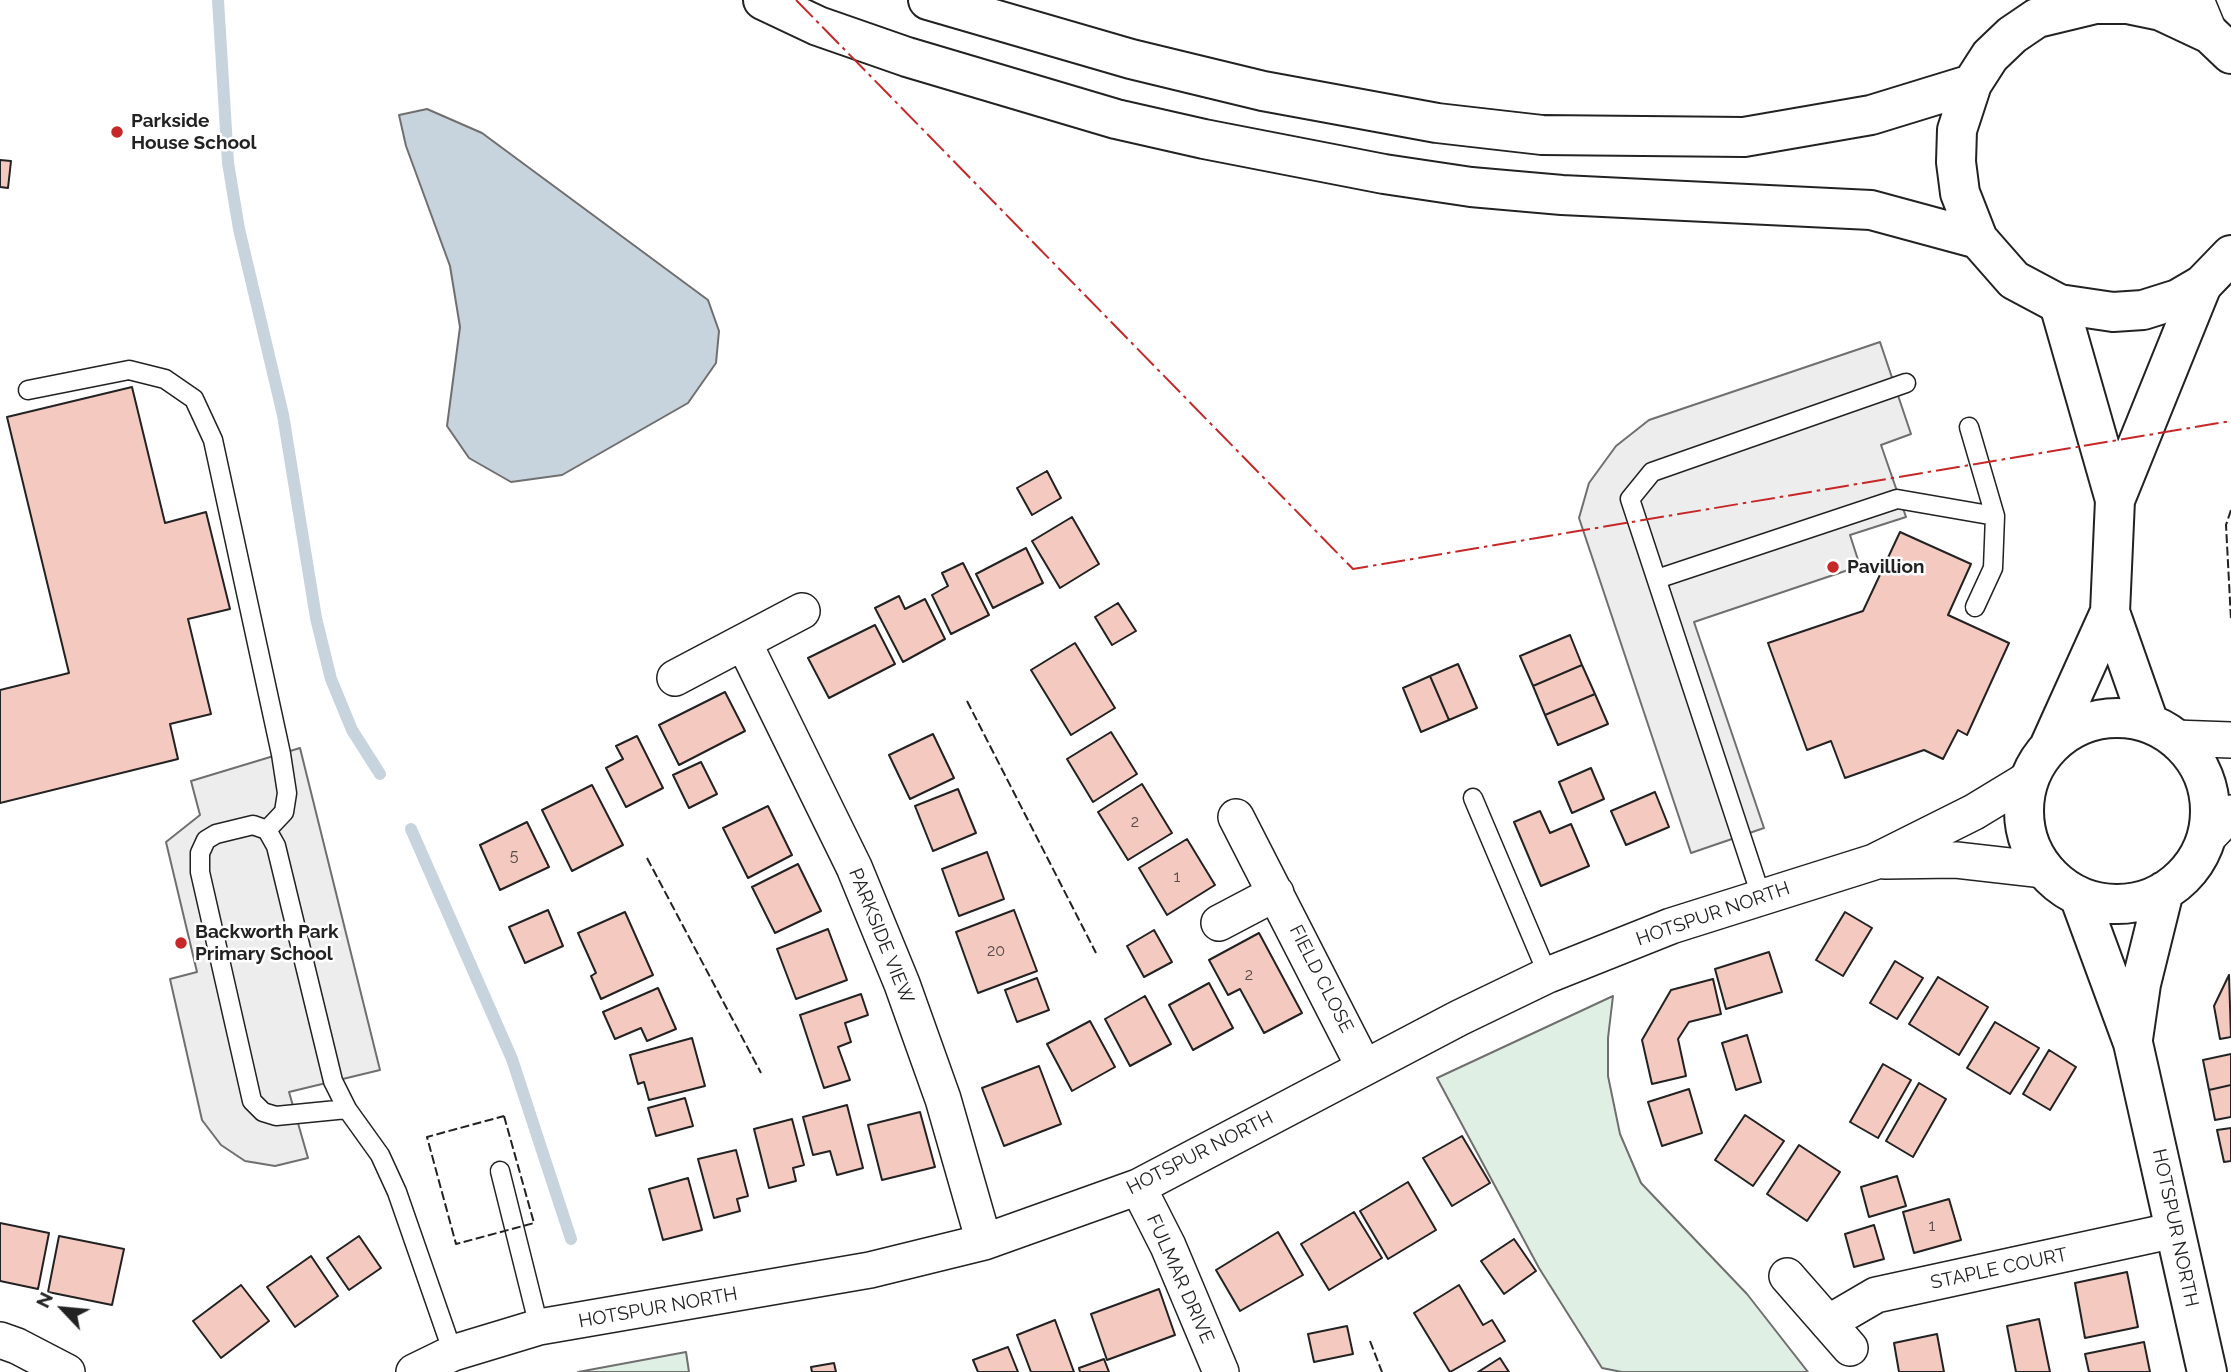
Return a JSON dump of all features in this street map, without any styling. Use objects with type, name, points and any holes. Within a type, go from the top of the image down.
[{"type":"main road","points":[[762,0],[818,26],[907,57],[1116,119],[1204,139],[1384,174],[1471,187],[1562,195],[1834,206],[1871,210],[1978,239]]},
{"type":"main road","points":[[928,0],[1131,60],[1263,91],[1437,123],[1542,135],[1744,136],[1871,115],[1972,84]]},
{"type":"main road","points":[[2221,44],[2161,10],[2127,4],[2095,4],[2037,18],[2012,35],[1990,56],[1972,84],[1957,130],[1956,162],[1960,193],[1978,239],[2014,280],[2059,304],[2113,312],[2143,310],[2178,299],[2202,285],[2231,255]]},
{"type":"main road","points":[[2115,500],[2202,285]]},
{"type":"main road","points":[[2059,304],[2115,500],[2110,612],[2039,762],[2024,805],[2026,832],[2044,870],[2079,896],[2093,902],[2123,904],[2165,891],[2190,869],[2218,827],[2210,807],[2208,790],[2195,760],[2162,730],[2110,612]]},
{"type":"main road","points":[[2039,762],[2073,728],[2103,719],[2162,730]]},
{"type":"main road","points":[[2133,1043],[2141,984],[2165,891]]},
{"type":"main road","points":[[2079,896],[2133,1043]]},
{"type":"main road","name":"HOTSPUR NORTH","points":[[2133,1043],[2207,1372]]},
{"type":"street","points":[[2012,35],[2039,0]]},
{"type":"street","points":[[2196,0],[2221,44]]},
{"type":"street","points":[[675,678],[802,611]]},
{"type":"street","name":"PARKSIDE VIEW","points":[[744,643],[848,855],[902,984],[943,1099],[984,1242]]},
{"type":"street","points":[[2162,730],[2231,740]]},
{"type":"street","name":"HOTSPUR NORTH","points":[[414,1372],[453,1353],[539,1328],[870,1270],[984,1242],[1138,1188],[1364,1067],[1548,975],[1671,926],[1761,895],[1874,862],[1974,812],[2039,762]]},
{"type":"street","name":"FIELD CLOSE","points":[[1236,817],[1364,1067]]},
{"type":"street","name":"HOTSPUR NORTH","points":[[1874,862],[1956,860],[2044,870]]},
{"type":"street","points":[[1219,923],[1276,893]]},
{"type":"street","name":"FULMAR DRIVE","points":[[1138,1188],[1192,1298],[1221,1372]]},
{"type":"street","name":"STAPLE COURT","points":[[1787,1276],[1839,1336],[1876,1295],[2175,1230]]},
{"type":"street","points":[[0,1340],[67,1372]]},
{"type":"lane","points":[[28,390],[129,370],[166,379],[194,399],[213,440],[281,754],[287,793],[284,812],[267,830]]},
{"type":"lane","points":[[1761,895],[1630,499],[1653,472],[1906,383]]},
{"type":"lane","points":[[1969,427],[1995,516],[1993,568],[1975,607]]},
{"type":"lane","points":[[1657,579],[1897,499],[1995,516]]},
{"type":"lane","points":[[1473,798],[1548,975]]},
{"type":"lane","points":[[347,1109],[276,1116],[263,1112],[252,1101],[200,872],[200,853],[206,840],[216,834],[253,825],[267,830],[276,846],[333,1081],[347,1109],[380,1155],[397,1192],[453,1353]]},
{"type":"lane","points":[[500,1171],[539,1328]]},
{"type":"green space","points":[[1613,996],[1608,1038],[1608,1076],[1620,1134],[1641,1183],[1747,1294],[1808,1372],[1622,1372],[1602,1368],[1539,1268],[1437,1078]]},
{"type":"green space","points":[[686,1352],[689,1372],[578,1372]]},
{"type":"shaded area","points":[[427,109],[482,133],[708,300],[719,331],[716,363],[688,403],[562,475],[511,482],[469,458],[447,426],[460,327],[450,266],[406,146],[399,115]]},
{"type":"shaded area","points":[[1880,342],[1911,434],[1881,445],[1906,517],[1850,535],[1860,566],[1694,622],[1764,828],[1691,853],[1579,518],[1589,483],[1616,446],[1649,420]]},
{"type":"shaded area","points":[[300,748],[380,1070],[289,1092],[308,1158],[275,1166],[245,1161],[221,1145],[202,1120],[170,979],[197,972],[166,842],[200,815],[191,781]]},
{"type":"building","points":[[0,160],[11,161],[8,188],[0,187]]},
{"type":"building","points":[[132,387],[165,523],[206,512],[230,609],[188,619],[211,714],[170,724],[178,759],[0,803],[0,690],[69,673],[7,417]]},
{"type":"building","points":[[1047,471],[1061,498],[1032,515],[1017,488]]},
{"type":"building","points":[[1072,517],[1099,564],[1060,588],[1032,541]]},
{"type":"building","points":[[1900,532],[1971,564],[1948,615],[2009,643],[1967,735],[1958,730],[1943,759],[1924,750],[1845,778],[1831,741],[1807,750],[1768,643],[1863,611]]},
{"type":"building","points":[[1026,548],[1043,583],[993,608],[976,574]]},
{"type":"building","points":[[963,563],[989,615],[951,634],[932,595],[948,586],[942,573]]},
{"type":"building","points":[[899,596],[905,609],[925,599],[945,639],[903,662],[875,608]]},
{"type":"building","points":[[1118,603],[1136,631],[1112,645],[1095,617]]},
{"type":"building","points":[[875,625],[895,664],[829,698],[808,658]]},
{"type":"building","points":[[1570,635],[1582,665],[1533,686],[1520,656]]},
{"type":"building","points":[[1075,643],[1115,708],[1071,735],[1031,670]]},
{"type":"building","points":[[1458,664],[1477,708],[1449,720],[1430,676]]},
{"type":"building","points":[[1582,665],[1595,694],[1545,715],[1533,686]]},
{"type":"building","points":[[1430,676],[1449,720],[1421,732],[1403,688]]},
{"type":"building","points":[[725,692],[745,731],[679,765],[659,725]]},
{"type":"building","points":[[1595,694],[1608,724],[1558,745],[1545,715]]},
{"type":"building","points":[[1111,732],[1137,774],[1093,802],[1067,759]]},
{"type":"building","points":[[933,734],[954,778],[910,799],[889,755]]},
{"type":"building","points":[[637,736],[663,788],[626,807],[606,768],[623,759],[616,746]]},
{"type":"building","points":[[701,762],[717,794],[689,808],[673,775]]},
{"type":"building","points":[[1591,768],[1604,799],[1572,813],[1559,782]]},
{"type":"building","points":[[1142,784],[1172,833],[1128,860],[1098,812]]},
{"type":"building","points":[[592,785],[623,845],[572,871],[542,810]]},
{"type":"building","points":[[958,789],[976,833],[933,851],[915,806]]},
{"type":"building","points":[[1655,792],[1669,827],[1626,845],[1611,811]]},
{"type":"building","points":[[768,806],[792,855],[748,878],[723,828]]},
{"type":"building","points":[[1540,811],[1550,833],[1571,824],[1589,866],[1541,886],[1514,822]]},
{"type":"building","points":[[527,822],[549,867],[500,890],[480,845]]},
{"type":"building","points":[[1187,839],[1215,885],[1167,915],[1139,868]]},
{"type":"building","points":[[987,852],[1004,899],[959,916],[942,869]]},
{"type":"building","points":[[798,864],[821,911],[775,933],[752,887]]},
{"type":"building","points":[[548,910],[563,946],[525,963],[509,927]]},
{"type":"building","points":[[1014,910],[1037,971],[978,993],[956,932]]},
{"type":"building","points":[[625,912],[653,975],[601,999],[591,976],[596,973],[578,933]]},
{"type":"building","points":[[1845,912],[1872,928],[1843,976],[1816,960]]},
{"type":"building","points":[[828,929],[847,980],[796,999],[777,949]]},
{"type":"building","points":[[1154,930],[1172,962],[1144,977],[1127,946]]},
{"type":"building","points":[[1259,933],[1302,1013],[1264,1033],[1240,989],[1228,995],[1209,960]]},
{"type":"building","points":[[1769,952],[1782,992],[1726,1009],[1715,969]]},
{"type":"building","points":[[1895,961],[1923,978],[1897,1019],[1870,1003]]},
{"type":"building","points":[[2229,975],[2231,1037],[2220,1039],[2214,1006]]},
{"type":"building","points":[[1938,977],[1988,1007],[1959,1055],[1909,1024]]},
{"type":"building","points":[[1037,978],[1049,1010],[1017,1022],[1005,990]]},
{"type":"building","points":[[1713,979],[1721,1014],[1689,1022],[1678,1039],[1686,1076],[1652,1084],[1642,1040],[1671,990]]},
{"type":"building","points":[[1209,983],[1233,1028],[1193,1050],[1169,1005]]},
{"type":"building","points":[[658,988],[676,1029],[647,1041],[641,1028],[615,1039],[603,1012]]},
{"type":"building","points":[[861,994],[868,1015],[845,1023],[851,1042],[838,1047],[850,1080],[824,1088],[800,1015]]},
{"type":"building","points":[[1145,996],[1171,1044],[1130,1066],[1105,1019]]},
{"type":"building","points":[[1090,1021],[1115,1067],[1072,1091],[1047,1044]]},
{"type":"building","points":[[1995,1022],[2039,1048],[2010,1094],[1967,1068]]},
{"type":"building","points":[[1747,1035],[1761,1082],[1736,1090],[1722,1043]]},
{"type":"building","points":[[692,1038],[705,1086],[649,1100],[644,1082],[638,1084],[630,1055]]},
{"type":"building","points":[[2049,1050],[2076,1067],[2050,1110],[2023,1094]]},
{"type":"building","points":[[2231,1054],[2231,1085],[2209,1090],[2203,1060]]},
{"type":"building","points":[[1883,1064],[1911,1080],[1878,1138],[1850,1122]]},
{"type":"building","points":[[1039,1066],[1061,1124],[1004,1146],[982,1088]]},
{"type":"building","points":[[1919,1083],[1946,1099],[1913,1157],[1886,1141]]},
{"type":"building","points":[[2231,1085],[2231,1117],[2215,1120],[2209,1090]]},
{"type":"building","points":[[1689,1089],[1702,1133],[1662,1146],[1648,1102]]},
{"type":"building","points":[[685,1098],[693,1126],[656,1136],[648,1108]]},
{"type":"building","points":[[847,1105],[863,1168],[837,1175],[830,1151],[813,1155],[803,1117]]},
{"type":"building","points":[[920,1112],[935,1167],[882,1180],[868,1125]]},
{"type":"building","points":[[1745,1115],[1784,1141],[1753,1186],[1715,1160]]},
{"type":"building","points":[[792,1119],[804,1165],[793,1168],[796,1181],[769,1188],[754,1129]]},
{"type":"building","points":[[2231,1128],[2231,1161],[2224,1162],[2217,1130]]},
{"type":"building","points":[[1462,1136],[1490,1183],[1452,1206],[1423,1158]]},
{"type":"building","points":[[1799,1145],[1840,1172],[1807,1221],[1767,1194]]},
{"type":"building","points":[[736,1150],[748,1196],[737,1199],[740,1211],[714,1218],[698,1159]]},
{"type":"building","points":[[1897,1176],[1906,1206],[1869,1217],[1861,1187]]},
{"type":"building","points":[[688,1178],[702,1230],[663,1240],[649,1189]]},
{"type":"building","points":[[1408,1182],[1436,1230],[1388,1259],[1360,1211]]},
{"type":"building","points":[[1949,1199],[1961,1240],[1914,1253],[1903,1212]]},
{"type":"building","points":[[1354,1212],[1382,1258],[1329,1290],[1301,1244]]},
{"type":"building","points":[[0,1223],[49,1233],[38,1289],[0,1281]]},
{"type":"building","points":[[1874,1225],[1884,1259],[1854,1267],[1845,1234]]},
{"type":"building","points":[[1278,1232],[1303,1275],[1240,1311],[1216,1270]]},
{"type":"building","points":[[59,1236],[124,1249],[112,1305],[48,1292]]},
{"type":"building","points":[[359,1236],[381,1268],[349,1290],[327,1258]]},
{"type":"building","points":[[1514,1239],[1536,1271],[1504,1294],[1481,1261]]},
{"type":"building","points":[[311,1256],[338,1296],[295,1327],[267,1287]]},
{"type":"building","points":[[2127,1272],[2138,1327],[2085,1338],[2075,1283]]},
{"type":"building","points":[[241,1285],[269,1321],[221,1358],[193,1321]]},
{"type":"building","points":[[1459,1285],[1483,1325],[1492,1320],[1505,1341],[1450,1372],[1414,1313]]},
{"type":"building","points":[[1159,1289],[1175,1335],[1107,1360],[1091,1314]]},
{"type":"building","points":[[2039,1319],[2050,1372],[2016,1372],[2007,1326]]},
{"type":"building","points":[[1055,1320],[1074,1372],[1031,1372],[1017,1335]]},
{"type":"building","points":[[1347,1326],[1353,1354],[1314,1362],[1308,1334]]},
{"type":"building","points":[[1937,1334],[1944,1372],[1899,1372],[1894,1343]]},
{"type":"building","points":[[2144,1342],[2150,1372],[2089,1372],[2085,1354]]},
{"type":"building","points":[[1008,1347],[1018,1372],[978,1372],[973,1360]]},
{"type":"building","points":[[1500,1358],[1509,1372],[1478,1372]]},
{"type":"building","points":[[1104,1359],[1109,1372],[1080,1372],[1079,1368]]},
{"type":"building","points":[[834,1363],[836,1372],[812,1372],[811,1367]]},
{"type":"waterway","points":[[218,0],[228,163],[239,229],[283,415],[316,618],[331,679],[352,730],[380,774]]},
{"type":"waterway","points":[[411,829],[512,1059],[571,1239]]},
{"type":"fence","points":[[2231,510],[2226,525],[2231,620]]},
{"type":"fence","points":[[967,701],[1096,953]]},
{"type":"fence","points":[[647,858],[761,1073]]},
{"type":"fence","points":[[504,1116],[534,1223],[456,1244],[427,1137],[504,1116]]},
{"type":"fence","points":[[1370,1341],[1382,1372]]},
{"type":"power","points":[[796,0],[1353,569],[2231,421]]},
{"type":"place","name":"Parkside House School","points":[[117,132]]},
{"type":"place","name":"Pavillion","points":[[1833,567]]},
{"type":"place","name":"Backworth Park Primary School","points":[[181,943]]}]
